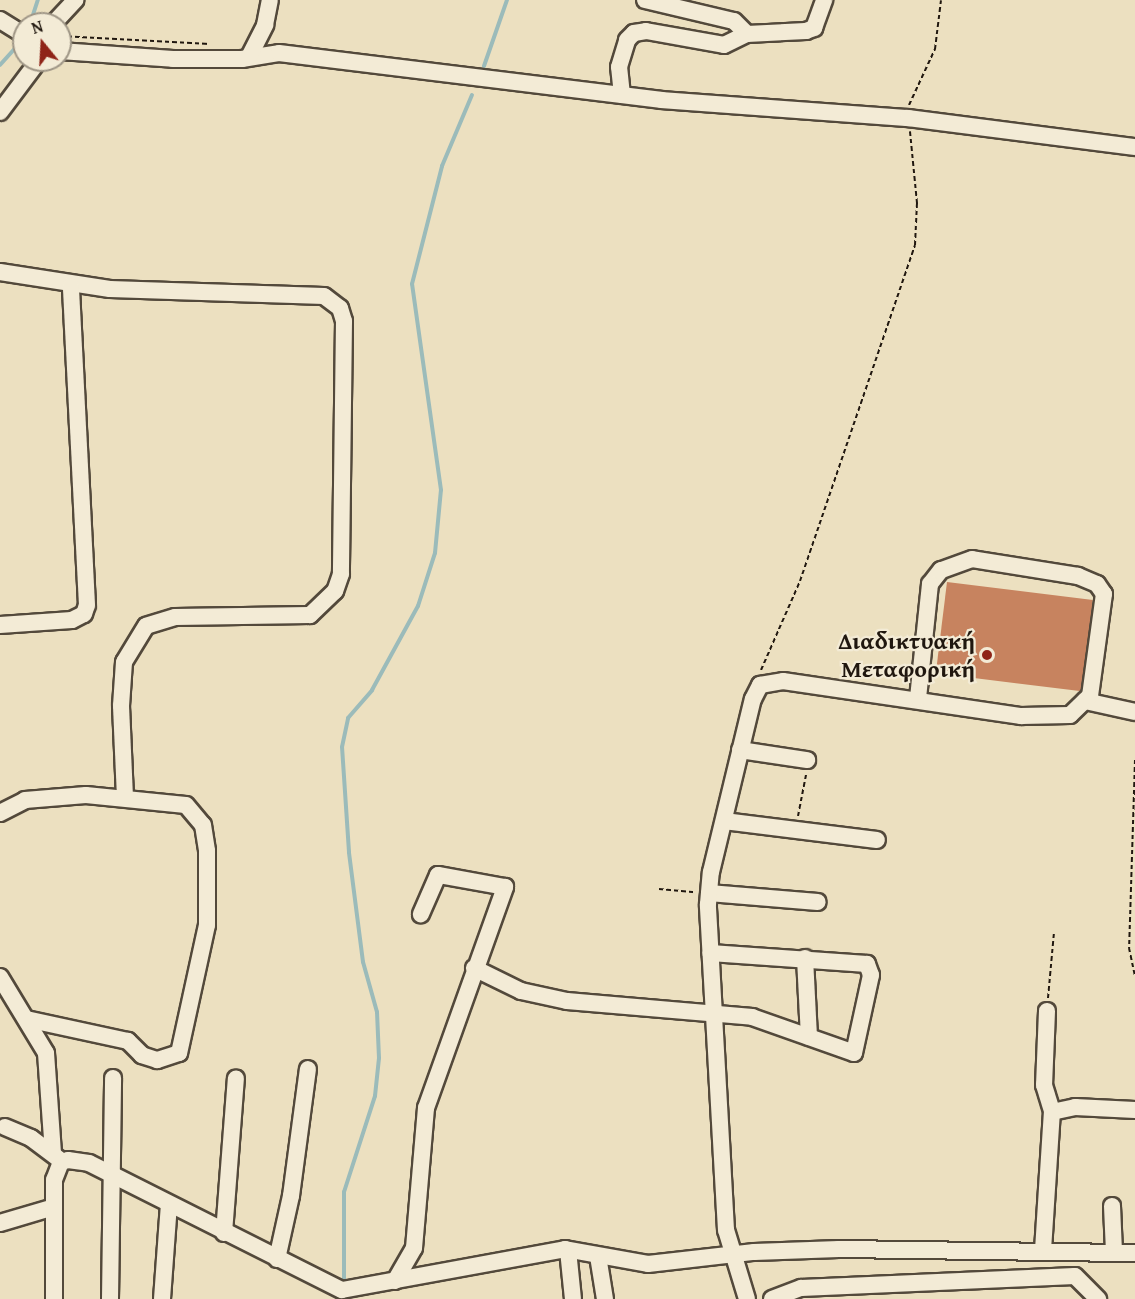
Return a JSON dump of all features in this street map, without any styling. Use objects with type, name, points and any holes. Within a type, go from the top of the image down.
[{"type":"street","points":[[64,12],[75,0]]},
{"type":"street","points":[[249,57],[265,25],[270,0]]},
{"type":"street","points":[[645,0],[734,21],[747,34]]},
{"type":"street","points":[[622,95],[620,67],[627,40],[634,33],[646,31],[724,45],[747,34],[814,28],[824,0]]},
{"type":"street","points":[[72,52],[173,59],[249,57],[279,53],[622,95],[908,118],[1135,147]]},
{"type":"street","points":[[0,112],[30,72]]},
{"type":"street","points":[[0,272],[71,286],[308,294],[333,301],[344,321],[341,574],[335,591],[310,615],[175,617],[146,627],[124,662],[121,706],[125,796]]},
{"type":"street","points":[[0,625],[72,621],[84,614],[87,605],[71,286]]},
{"type":"street","points":[[747,1299],[725,1221],[710,953],[709,893],[741,750],[760,685],[783,681],[913,697],[1042,717],[1070,715],[1085,701],[1096,669],[1104,594],[1097,584],[1078,576],[972,559],[941,570],[930,584],[913,697]]},
{"type":"street","points":[[1085,701],[1135,712]]},
{"type":"street","points":[[741,750],[807,760]]},
{"type":"street","points":[[0,813],[25,800],[125,796],[186,804],[203,825],[207,925],[179,1053],[157,1060],[142,1055],[128,1041],[22,1014]]},
{"type":"street","points":[[724,820],[877,840]]},
{"type":"street","points":[[395,1281],[414,1248],[426,1108],[474,968],[505,887],[438,875],[421,914]]},
{"type":"street","points":[[709,893],[818,902]]},
{"type":"street","points":[[474,968],[521,990],[557,999],[668,1014],[735,1015],[854,1053],[871,967],[805,958],[710,953]]},
{"type":"street","points":[[805,958],[809,1037]]},
{"type":"street","points":[[0,977],[46,1053],[57,1157],[54,1180],[54,1299]]},
{"type":"street","points":[[1043,1250],[1052,1113],[1044,1085],[1047,1011]]},
{"type":"street","points":[[715,1032],[735,1015]]},
{"type":"street","points":[[277,1259],[291,1196],[308,1069]]},
{"type":"street","points":[[110,1299],[113,1078]]},
{"type":"street","points":[[224,1233],[236,1078]]},
{"type":"street","points":[[1052,1113],[1075,1107],[1135,1110]]},
{"type":"street","points":[[5,1127],[57,1157],[89,1163],[277,1259],[335,1294],[568,1250],[648,1264],[733,1255],[839,1249],[1135,1253]]},
{"type":"street","points":[[162,1299],[169,1204]]},
{"type":"street","points":[[1112,1206],[1114,1251]]},
{"type":"street","points":[[0,1223],[54,1207]]},
{"type":"street","points":[[568,1250],[573,1299]]},
{"type":"street","points":[[598,1256],[605,1299]]},
{"type":"street","points":[[597,1299],[602,1276]]},
{"type":"street","points":[[777,1297],[801,1288],[1075,1276],[1098,1299]]},
{"type":"path","points":[[760,685],[764,661],[800,581],[915,245],[917,203],[908,118],[913,91],[939,34],[941,0]]},
{"type":"path","points":[[72,37],[219,45]]},
{"type":"path","points":[[796,830],[807,760]]},
{"type":"path","points":[[1135,760],[1129,948],[1135,977]]},
{"type":"path","points":[[658,889],[709,893]]},
{"type":"path","points":[[1047,1011],[1054,932]]},
{"type":"building","points":[[947,582],[1093,600],[1082,691],[936,673]]},
{"type":"waterway","points":[[34,12],[38,0]]},
{"type":"waterway","points":[[484,66],[507,0]]},
{"type":"waterway","points":[[0,65],[12,52]]},
{"type":"waterway","points":[[344,1280],[344,1192],[375,1096],[379,1058],[377,1012],[363,962],[349,852],[342,747],[348,718],[372,690],[418,606],[435,553],[441,490],[412,284],[442,166],[472,95]]},
{"type":"place","name":"Διαδικτυακή Μεταφορική","points":[[987,655]]}]
